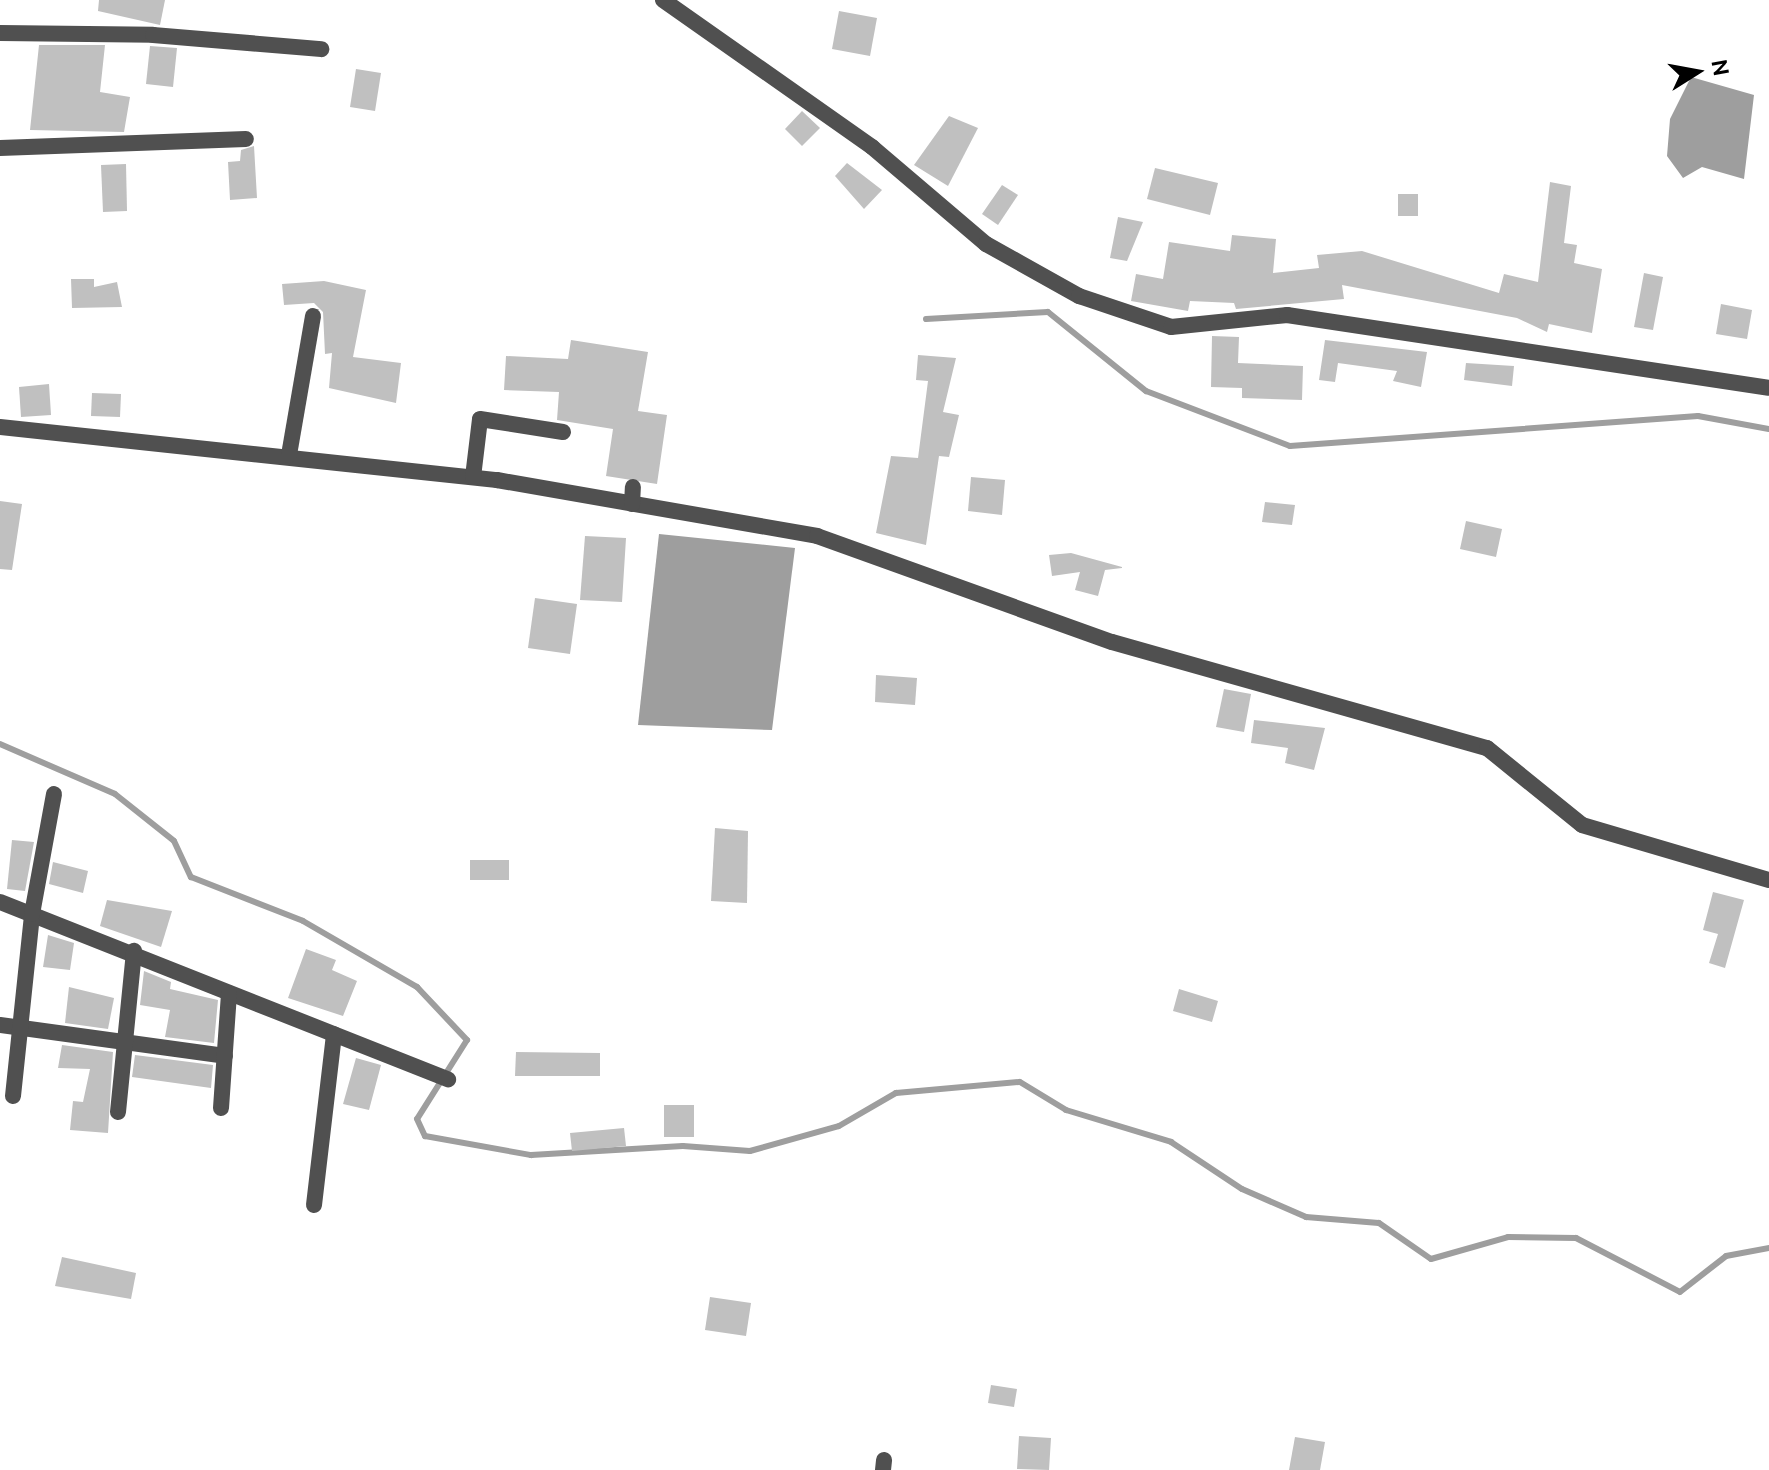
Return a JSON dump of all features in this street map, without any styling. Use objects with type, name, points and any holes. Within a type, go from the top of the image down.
[{"type":"street","points":[[663,0],[872,147],[986,244],[1079,296],[1171,327],[1287,315],[1769,388]]},
{"type":"street","points":[[0,33],[153,35],[321,49]]},
{"type":"street","points":[[0,148],[246,139]]},
{"type":"street","points":[[289,455],[313,316]]},
{"type":"street","points":[[473,477],[480,419],[563,432]]},
{"type":"street","points":[[0,427],[289,455],[632,495],[817,536],[1112,642],[1487,748],[1582,825],[1769,880]]},
{"type":"street","points":[[13,1096],[32,914],[54,794]]},
{"type":"street","points":[[0,902],[134,951],[229,993],[448,1079]]},
{"type":"street","points":[[118,1112],[134,951]]},
{"type":"street","points":[[221,1108],[229,993]]},
{"type":"street","points":[[0,1025],[225,1056]]},
{"type":"street","points":[[314,1205],[334,1034]]},
{"type":"shaded area","points":[[1691,77],[1754,95],[1744,179],[1702,167],[1683,178],[1667,156],[1670,119]]},
{"type":"shaded area","points":[[659,534],[795,548],[772,730],[638,725]]},
{"type":"building","points":[[99,0],[165,0],[160,25],[98,11]]},
{"type":"building","points":[[839,11],[877,18],[870,56],[832,49]]},
{"type":"building","points":[[39,45],[105,45],[100,92],[130,97],[124,132],[30,130]]},
{"type":"building","points":[[150,46],[177,48],[173,87],[146,84]]},
{"type":"building","points":[[356,69],[381,73],[375,111],[350,107]]},
{"type":"building","points":[[802,111],[820,128],[802,146],[785,129]]},
{"type":"building","points":[[949,116],[978,128],[948,186],[914,165]]},
{"type":"building","points":[[254,146],[257,198],[230,200],[228,162],[240,161],[241,150]]},
{"type":"building","points":[[847,163],[882,190],[864,209],[835,176]]},
{"type":"building","points":[[126,164],[127,211],[103,212],[101,165]]},
{"type":"building","points":[[1155,168],[1218,183],[1210,215],[1147,199]]},
{"type":"building","points":[[1550,182],[1571,186],[1564,243],[1577,245],[1574,263],[1602,269],[1592,333],[1549,324],[1547,332],[1517,318],[1342,285],[1344,299],[1236,309],[1234,303],[1190,301],[1188,311],[1131,301],[1136,274],[1163,279],[1169,242],[1230,251],[1232,235],[1276,239],[1273,273],[1319,268],[1317,255],[1362,251],[1499,293],[1504,274],[1538,282]]},
{"type":"building","points":[[1002,185],[1018,195],[998,225],[982,214]]},
{"type":"building","points":[[1398,194],[1418,194],[1418,216],[1398,216]]},
{"type":"building","points":[[1118,217],[1143,222],[1127,261],[1110,258]]},
{"type":"building","points":[[1644,273],[1663,277],[1653,330],[1634,327]]},
{"type":"building","points":[[71,279],[94,279],[94,287],[117,282],[122,307],[72,308]]},
{"type":"building","points":[[324,281],[366,290],[353,357],[401,363],[396,403],[329,388],[332,353],[325,354],[323,312],[314,303],[284,305],[282,284]]},
{"type":"building","points":[[1721,304],[1752,310],[1747,339],[1716,334]]},
{"type":"building","points":[[1212,336],[1239,337],[1238,363],[1303,366],[1302,400],[1242,398],[1242,388],[1211,387]]},
{"type":"building","points":[[571,340],[648,352],[638,411],[667,415],[657,484],[606,476],[613,429],[557,420],[559,392],[504,390],[506,356],[568,359]]},
{"type":"building","points":[[1325,340],[1427,352],[1421,387],[1393,381],[1397,371],[1338,363],[1335,382],[1319,380]]},
{"type":"building","points":[[918,355],[956,358],[943,412],[959,415],[949,457],[939,456],[926,545],[876,533],[891,456],[918,458],[928,381],[916,380]]},
{"type":"building","points":[[1466,363],[1514,366],[1512,386],[1464,380]]},
{"type":"building","points":[[49,384],[51,415],[21,417],[19,387]]},
{"type":"building","points":[[92,393],[121,394],[120,417],[91,416]]},
{"type":"building","points":[[971,477],[1005,480],[1002,515],[968,511]]},
{"type":"building","points":[[0,501],[22,504],[12,570],[0,569]]},
{"type":"building","points":[[1265,502],[1295,505],[1292,525],[1262,522]]},
{"type":"building","points":[[1466,521],[1502,529],[1496,557],[1460,549]]},
{"type":"building","points":[[585,536],[626,538],[622,602],[580,600]]},
{"type":"building","points":[[1071,553],[1122,568],[1105,570],[1098,596],[1075,590],[1080,572],[1052,576],[1049,555]]},
{"type":"building","points":[[535,598],[577,604],[570,654],[528,648]]},
{"type":"building","points":[[876,675],[917,678],[915,705],[875,702]]},
{"type":"building","points":[[1224,689],[1251,694],[1244,732],[1216,727]]},
{"type":"building","points":[[1254,720],[1325,728],[1314,770],[1285,763],[1288,748],[1251,743]]},
{"type":"building","points":[[715,828],[748,831],[747,903],[711,901]]},
{"type":"building","points":[[12,840],[34,842],[25,891],[7,889]]},
{"type":"building","points":[[470,860],[509,860],[509,880],[470,880]]},
{"type":"building","points":[[53,862],[88,871],[83,893],[49,884]]},
{"type":"building","points":[[1713,892],[1744,900],[1725,968],[1709,963],[1718,934],[1703,930]]},
{"type":"building","points":[[107,900],[172,911],[161,947],[100,926]]},
{"type":"building","points":[[48,935],[74,943],[70,970],[43,967]]},
{"type":"building","points":[[306,949],[336,960],[332,970],[357,981],[343,1016],[288,998]]},
{"type":"building","points":[[144,971],[171,982],[170,989],[218,1000],[214,1043],[165,1037],[170,1010],[140,1005]]},
{"type":"building","points":[[69,987],[114,998],[108,1029],[65,1023]]},
{"type":"building","points":[[1179,989],[1218,1001],[1212,1022],[1173,1011]]},
{"type":"building","points":[[62,1045],[113,1052],[108,1133],[70,1130],[73,1101],[83,1102],[90,1069],[58,1068]]},
{"type":"building","points":[[516,1052],[600,1053],[600,1076],[515,1076]]},
{"type":"building","points":[[135,1055],[213,1065],[211,1088],[132,1077]]},
{"type":"building","points":[[356,1058],[381,1065],[369,1110],[343,1104]]},
{"type":"building","points":[[664,1105],[694,1105],[694,1137],[664,1137]]},
{"type":"building","points":[[624,1128],[626,1146],[572,1151],[570,1133]]},
{"type":"building","points":[[62,1257],[136,1273],[131,1299],[55,1286]]},
{"type":"building","points":[[710,1297],[751,1303],[746,1336],[705,1330]]},
{"type":"building","points":[[991,1385],[1017,1389],[1014,1407],[988,1403]]},
{"type":"building","points":[[1019,1436],[1051,1438],[1049,1470],[1017,1469]]},
{"type":"building","points":[[1295,1437],[1325,1442],[1320,1470],[1289,1470]]},
{"type":"waterway","points":[[926,319],[1048,312],[1146,391],[1290,446],[1698,416],[1769,429]]},
{"type":"waterway","points":[[0,744],[115,794],[174,841],[191,877],[303,921],[417,987],[467,1040],[417,1119],[425,1136],[531,1155],[683,1146],[750,1151],[839,1126],[896,1093],[1020,1082],[1066,1110],[1171,1142],[1242,1189],[1306,1217],[1379,1223],[1431,1259],[1508,1237],[1576,1238],[1680,1292],[1726,1256],[1769,1248]]}]
